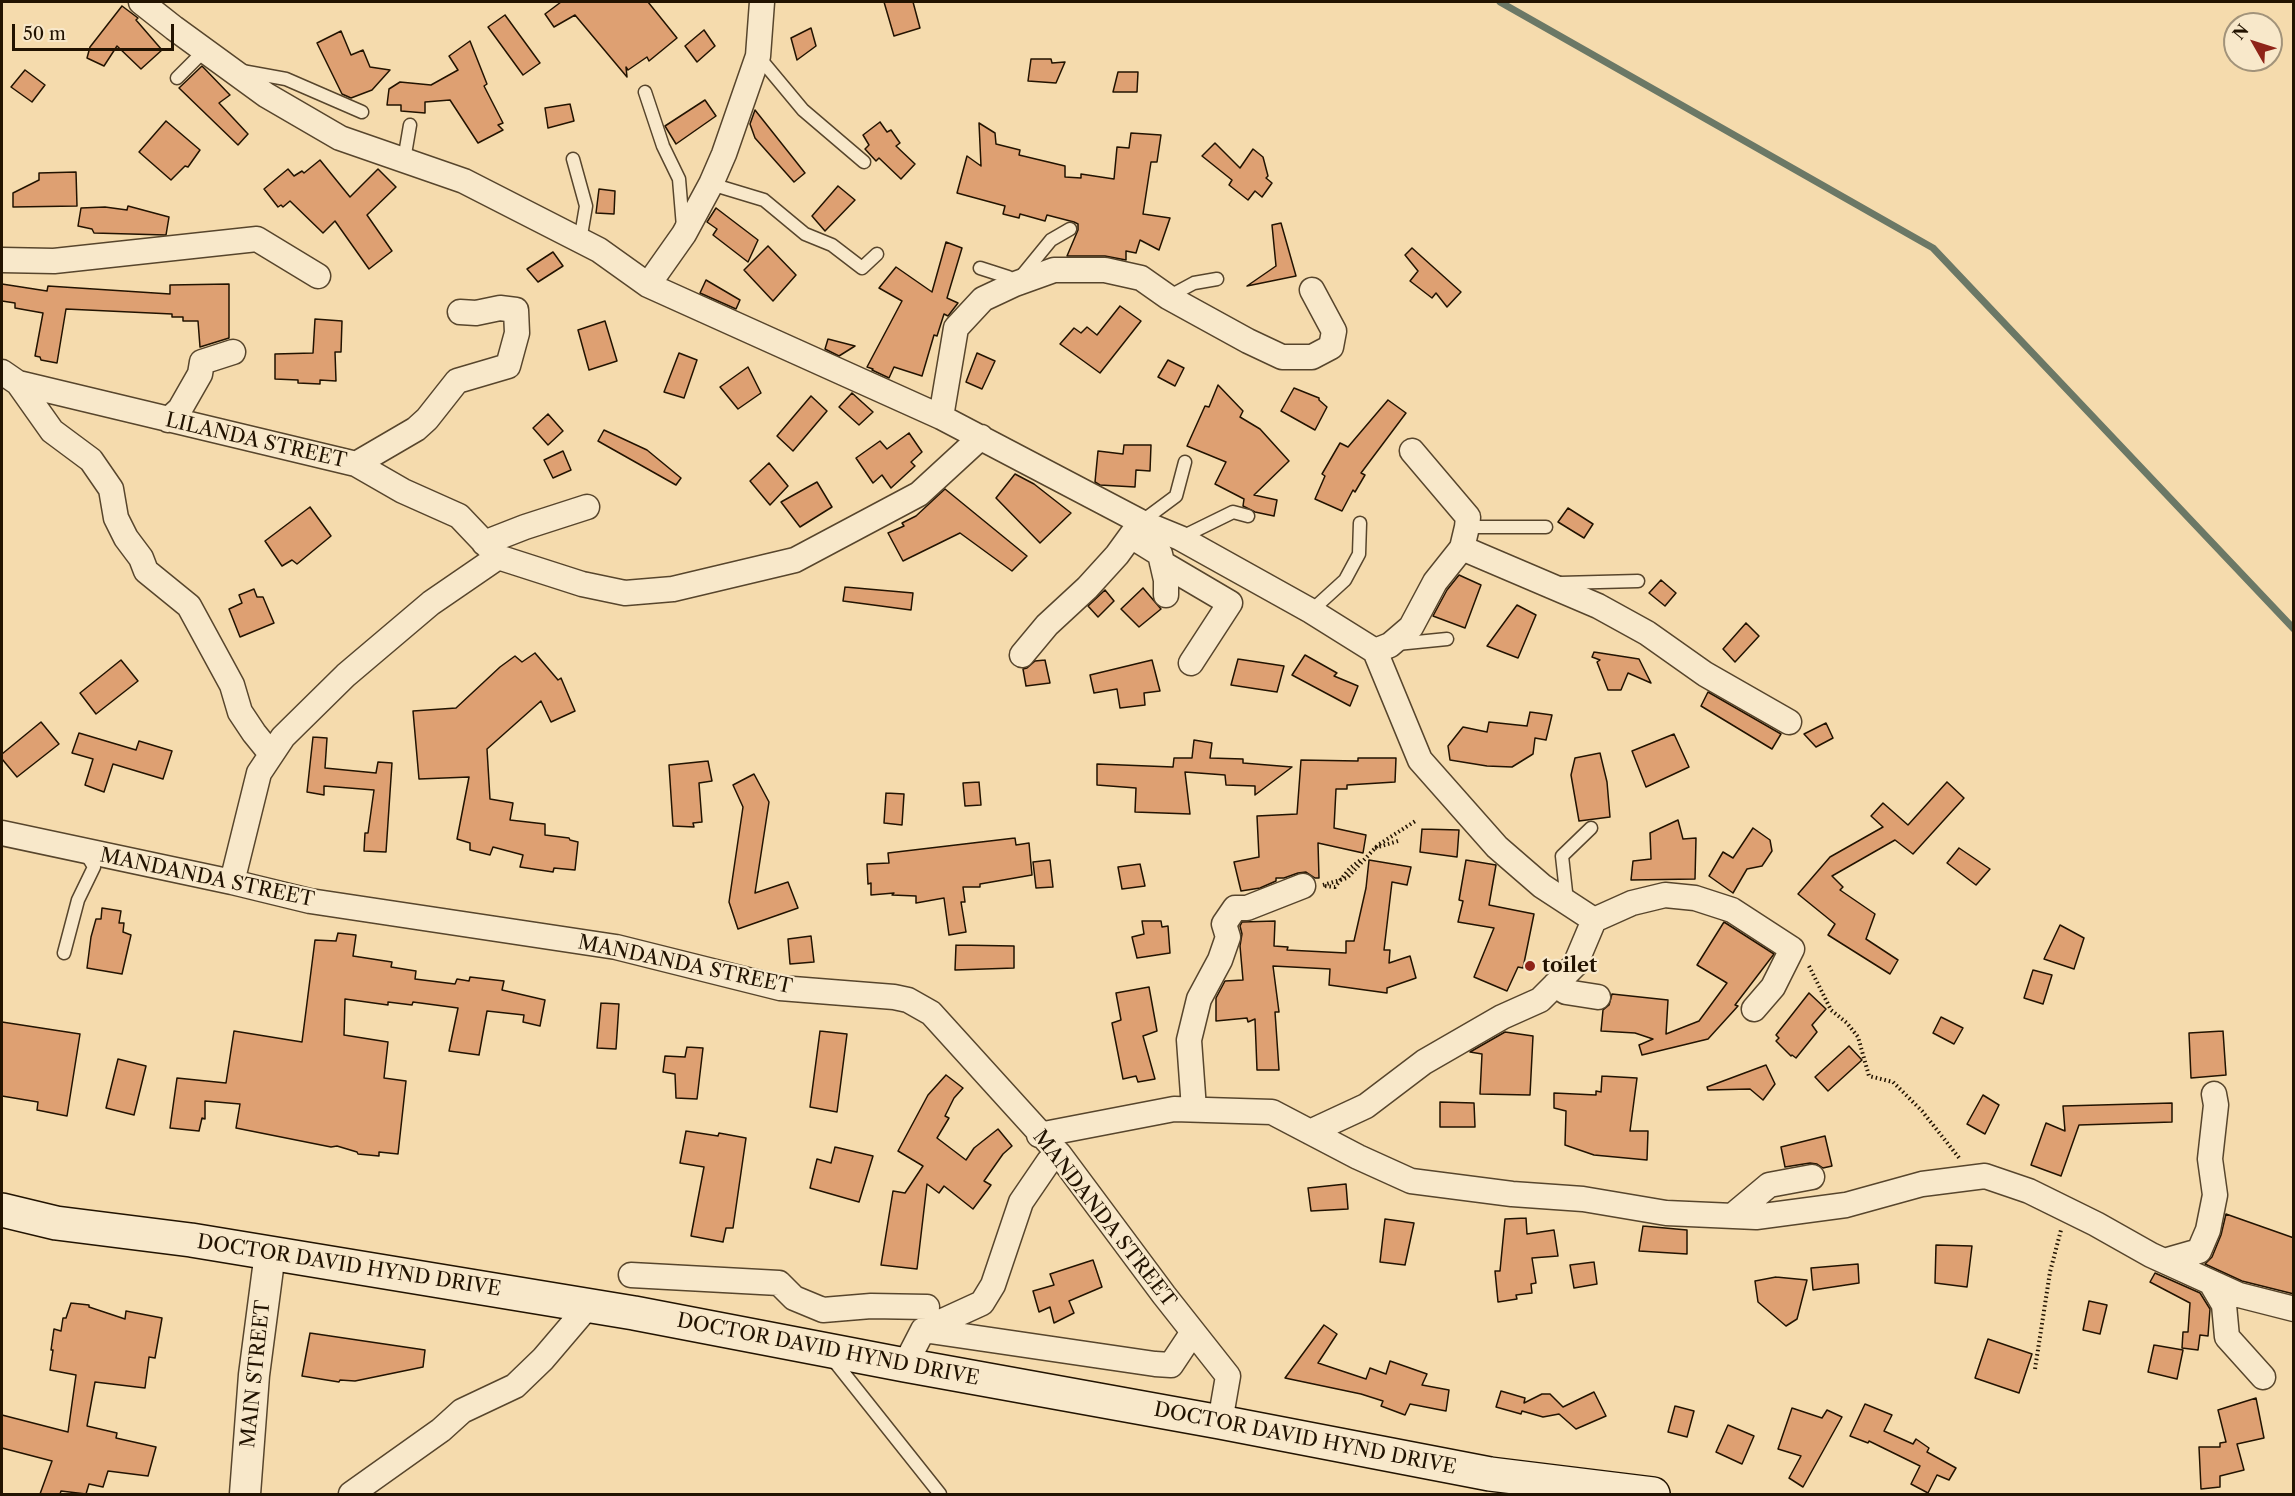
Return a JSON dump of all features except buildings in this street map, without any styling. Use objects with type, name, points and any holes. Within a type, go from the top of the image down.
[{"type":"main road","name":"DOCTOR DAVID HYND DRIVE","points":[[2,1210],[56,1223],[191,1240],[589,1305],[1490,1474],[1653,1494]]},
{"type":"street","points":[[141,2],[266,95],[340,138],[464,181],[598,250],[648,285],[981,437],[1136,529],[1160,554],[1166,595]]},
{"type":"street","points":[[648,285],[684,234],[724,154],[758,56],[762,2]]},
{"type":"street","points":[[2,260],[54,261],[257,239],[318,276]]},
{"type":"street","points":[[941,417],[956,328],[983,299],[1054,270],[1105,270],[1141,278],[1168,297],[1282,357],[1312,357],[1330,347],[1334,331],[1312,290]]},
{"type":"street","points":[[356,464],[416,429],[458,381],[508,366],[518,333],[516,310],[500,308],[476,313],[459,312]]},
{"type":"street","points":[[168,420],[180,409],[200,374],[202,362],[233,352]]},
{"type":"street","points":[[10,378],[51,431],[91,460],[111,489],[116,518],[126,538],[141,558],[146,571],[189,606],[232,685],[240,712],[271,754]]},
{"type":"street","name":"LILANDA STREET","points":[[10,378],[168,420],[356,464],[403,491],[459,516],[491,550],[582,584],[626,593],[673,589],[795,560],[919,494],[981,437]]},
{"type":"street","points":[[1383,648],[1412,627],[1434,582],[1465,537],[1468,517],[1412,452]]},
{"type":"street","points":[[232,882],[259,773],[283,737],[346,675],[491,550],[525,527],[587,507]]},
{"type":"street","points":[[1136,529],[1180,538],[1383,648],[1420,760],[1497,847],[1542,886],[1594,920]]},
{"type":"street","points":[[1022,655],[1047,625],[1087,588],[1136,529]]},
{"type":"street","points":[[1465,537],[1544,584],[1598,606],[1647,633],[1705,674],[1789,722]]},
{"type":"street","points":[[1162,563],[1230,603],[1191,663]]},
{"type":"street","name":"MANDANDA STREET","points":[[2,832],[310,901],[616,948],[780,988],[908,1000],[930,1013],[1039,1135],[1059,1154],[1192,1332],[1228,1376],[1220,1422]]},
{"type":"street","points":[[1194,1109],[1189,1040],[1199,999],[1220,960],[1228,937],[1224,924],[1235,908],[1247,908],[1309,887]]},
{"type":"street","points":[[1310,1132],[1366,1106],[1424,1062],[1502,1017],[1540,1000],[1575,965],[1594,920],[1632,903],[1665,895],[1695,898],[1732,910],[1792,949],[1773,987],[1754,1009]]},
{"type":"street","points":[[1555,985],[1566,992],[1598,997]]},
{"type":"street","points":[[2164,1261],[2199,1251],[2208,1230],[2215,1195],[2210,1159],[2216,1105],[2214,1094]]},
{"type":"street","points":[[1039,1135],[1174,1109],[1272,1112],[1358,1157],[1411,1181],[1512,1194],[1583,1198],[1666,1213],[1732,1216],[1756,1217],[1846,1205],[1922,1184],[1985,1176],[2029,1191],[2164,1261],[2238,1295],[2294,1309]]},
{"type":"street","points":[[925,1319],[982,1303],[993,1284],[1021,1202],[1049,1161],[1059,1154]]},
{"type":"street","points":[[1732,1216],[1769,1185],[1812,1177]]},
{"type":"street","name":"MAIN STREET","points":[[245,1494],[254,1375],[270,1253]]},
{"type":"street","points":[[631,1275],[779,1283],[794,1298],[823,1310],[871,1306],[925,1319],[1155,1364],[1172,1365],[1192,1332]]},
{"type":"street","points":[[2211,1282],[2224,1305],[2228,1337],[2263,1377]]},
{"type":"street","points":[[351,1494],[441,1430],[462,1411],[516,1386],[543,1359],[589,1305]]},
{"type":"street","points":[[905,1365],[925,1319]]},
{"type":"lane","points":[[177,78],[204,50]]},
{"type":"lane","points":[[758,56],[803,110],[864,162]]},
{"type":"lane","points":[[231,70],[285,79],[362,112]]},
{"type":"lane","points":[[645,92],[663,146],[679,179],[684,234]]},
{"type":"lane","points":[[404,160],[410,125]]},
{"type":"lane","points":[[573,159],[586,206],[580,241]]},
{"type":"lane","points":[[711,184],[764,200],[805,234],[832,245],[862,267],[877,254]]},
{"type":"lane","points":[[980,268],[1008,277],[1015,284],[1051,240],[1070,229]]},
{"type":"lane","points":[[1168,297],[1194,283],[1217,279]]},
{"type":"lane","points":[[1136,529],[1176,496],[1185,462]]},
{"type":"lane","points":[[1180,538],[1233,512],[1248,516]]},
{"type":"lane","points":[[1311,611],[1345,580],[1359,554],[1360,523]]},
{"type":"lane","points":[[1465,537],[1546,526]]},
{"type":"lane","points":[[1544,584],[1638,581]]},
{"type":"lane","points":[[1383,648],[1447,639]]},
{"type":"lane","points":[[1567,902],[1562,856],[1591,828]]},
{"type":"lane","points":[[64,953],[78,900],[94,867],[84,851]]},
{"type":"lane","points":[[824,1349],[940,1494]]},
{"type":"path","points":[[1309,887],[1347,878],[1378,845],[1417,820]]},
{"type":"path","points":[[1309,887],[1335,887],[1350,868],[1376,848],[1398,841]]},
{"type":"path","points":[[1792,949],[1803,957],[1810,967],[1831,1010],[1847,1023],[1858,1037],[1869,1077],[1893,1082],[1957,1153],[1971,1178]]},
{"type":"path","points":[[2035,1369],[2049,1272],[2061,1233],[2054,1203]]},
{"type":"waterway","points":[[1500,2],[1933,248],[2294,629]]},
{"type":"place","name":"toilet","points":[[1530,966]]}]
